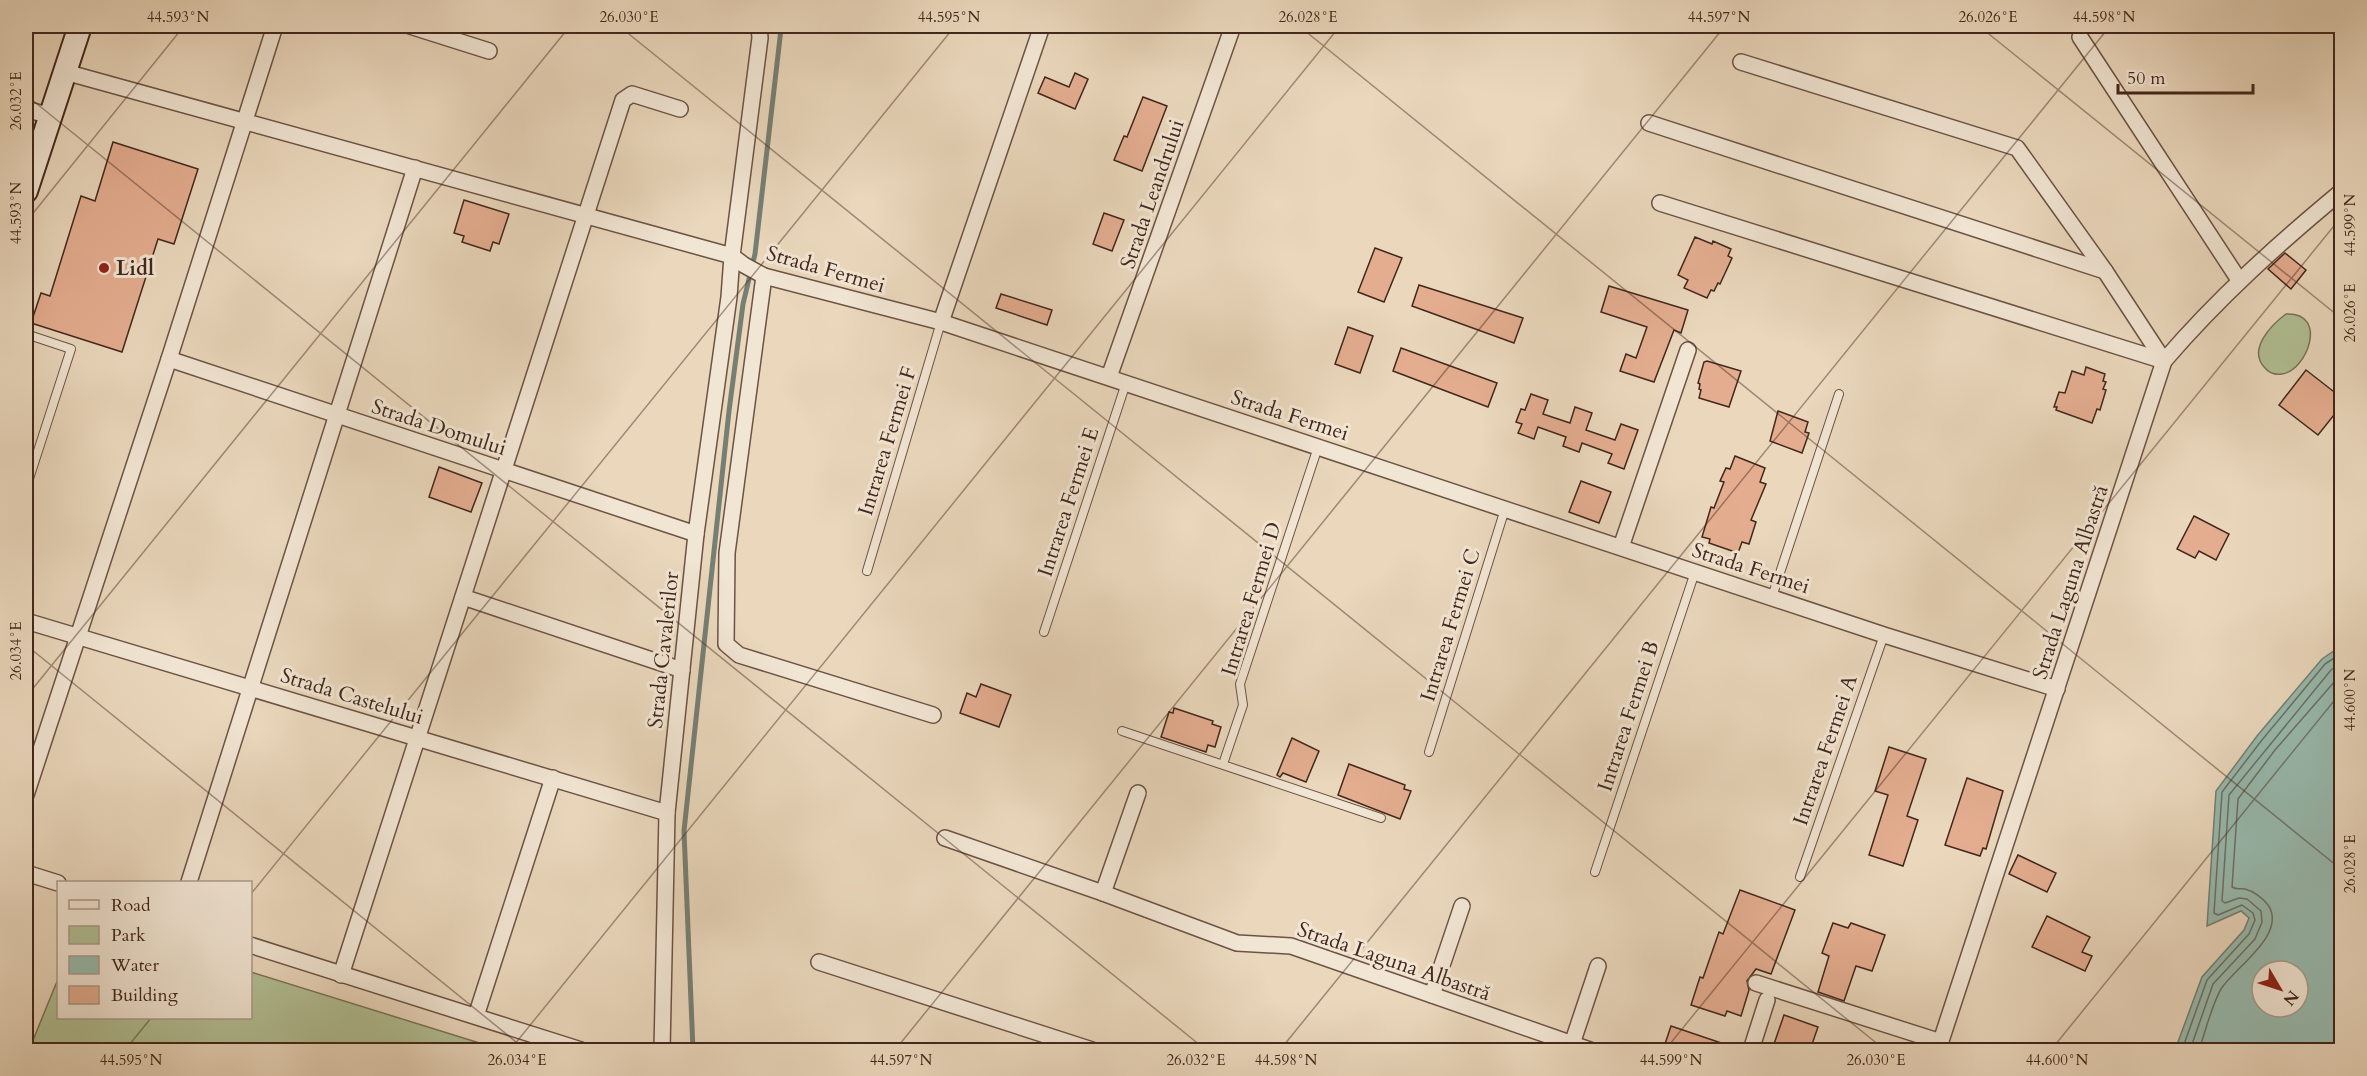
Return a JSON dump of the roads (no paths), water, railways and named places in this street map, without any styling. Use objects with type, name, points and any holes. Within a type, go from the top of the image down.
[{"type":"main road","points":[[26,191],[80,26]]},
{"type":"street","points":[[26,795],[275,26]]},
{"type":"street","points":[[410,26],[489,51]]},
{"type":"street","points":[[738,261],[760,38],[759,26]]},
{"type":"street","points":[[941,321],[1042,26]]},
{"type":"street","name":"Strada Leandrului","points":[[1109,377],[1233,26]]},
{"type":"street","points":[[2080,37],[2239,280]]},
{"type":"street","points":[[1741,62],[2017,148],[2105,271],[2164,361]]},
{"type":"street","name":"Strada Fermei","points":[[65,72],[586,215],[738,261],[764,276],[941,321],[1884,635],[2057,689]]},
{"type":"street","points":[[341,975],[623,100],[632,94],[680,109]]},
{"type":"street","points":[[26,109],[50,116]]},
{"type":"street","points":[[1649,123],[2105,271]]},
{"type":"street","points":[[189,881],[415,168]]},
{"type":"street","name":"Strada Laguna Albastră","points":[[1939,1046],[2164,361],[2190,330],[2239,280],[2342,191]]},
{"type":"street","points":[[1660,203],[2164,361]]},
{"type":"street","name":"Strada Cavalerilor","points":[[662,1050],[667,813],[696,534],[729,297],[738,261]]},
{"type":"street","points":[[764,276],[727,553],[726,644],[739,655],[933,715]]},
{"type":"street","points":[[1621,547],[1688,350]]},
{"type":"street","name":"Strada Domului","points":[[169,359],[696,534]]},
{"type":"street","points":[[463,597],[682,670]]},
{"type":"street","name":"Strada Castelului","points":[[26,621],[667,813]]},
{"type":"street","points":[[476,1016],[553,778]]},
{"type":"street","points":[[1103,893],[1138,793]]},
{"type":"street","name":"Strada Laguna Albastră","points":[[945,838],[1237,943],[1291,946],[1590,1050]]},
{"type":"street","points":[[26,873],[57,884]]},
{"type":"street","points":[[1432,995],[1462,906]]},
{"type":"street","points":[[252,946],[581,1050]]},
{"type":"street","points":[[819,962],[1092,1050]]},
{"type":"street","points":[[1572,1044],[1598,966]]},
{"type":"street","points":[[1756,983],[1939,1046]]},
{"type":"street","points":[[1751,1050],[1767,1000]]},
{"type":"lane","name":"Intrarea Fermei F","points":[[867,571],[941,321]]},
{"type":"lane","points":[[26,334],[71,348],[26,488]]},
{"type":"lane","name":"Intrarea Fermei E","points":[[1044,632],[1126,383]]},
{"type":"lane","points":[[1772,597],[1839,394]]},
{"type":"lane","name":"Intrarea Fermei D","points":[[1223,764],[1243,705],[1240,684],[1318,447]]},
{"type":"lane","name":"Intrarea Fermei C","points":[[1429,752],[1505,509]]},
{"type":"lane","name":"Intrarea Fermei B","points":[[1595,872],[1695,572]]},
{"type":"lane","name":"Intrarea Fermei A","points":[[1800,877],[1884,635]]},
{"type":"lane","points":[[1122,732],[1381,818]]},
{"type":"water","points":[[2341,646],[2341,1050],[2175,1050],[2202,977],[2244,930],[2249,918],[2241,911],[2207,926],[2216,791],[2257,736],[2322,659]]},
{"type":"waterway","points":[[693,1050],[684,831],[729,411],[743,304],[755,254],[781,29]]},
{"type":"place","name":"Lidl","points":[[104,268]]}]
